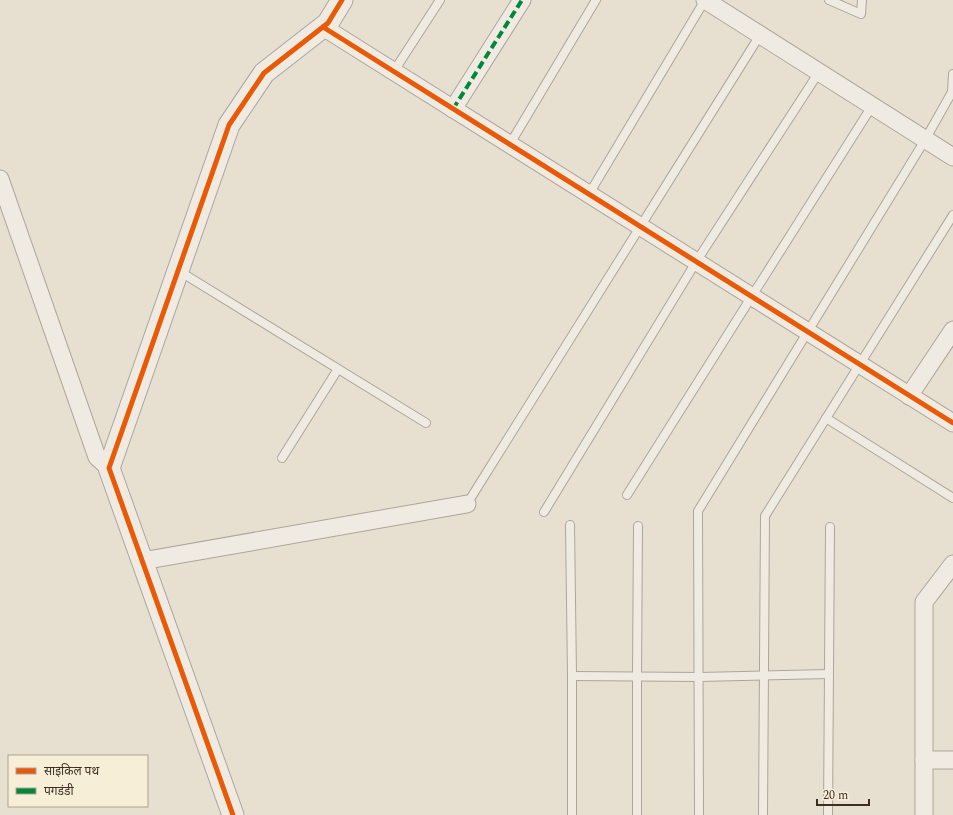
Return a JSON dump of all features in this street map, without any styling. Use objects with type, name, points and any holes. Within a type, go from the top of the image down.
[{"type":"street","points":[[109,468],[229,125],[264,73],[328,23],[342,0]]},
{"type":"street","points":[[453,109],[522,0]]},
{"type":"street","points":[[705,0],[953,157]]},
{"type":"street","points":[[323,26],[953,423]]},
{"type":"street","points":[[0,179],[97,457],[109,468],[233,815]]},
{"type":"street","points":[[909,396],[953,330]]},
{"type":"street","points":[[142,561],[467,504]]},
{"type":"street","points":[[924,815],[924,602],[953,564]]},
{"type":"street","points":[[924,760],[953,760]]},
{"type":"lane","points":[[394,71],[440,0]]},
{"type":"lane","points":[[510,144],[596,0]]},
{"type":"lane","points":[[589,194],[705,0]]},
{"type":"lane","points":[[829,0],[861,14],[862,0]]},
{"type":"lane","points":[[467,504],[760,35]]},
{"type":"lane","points":[[544,512],[696,262],[818,72]]},
{"type":"lane","points":[[700,815],[698,511],[925,140],[952,92],[953,74]]},
{"type":"lane","points":[[627,495],[872,106]]},
{"type":"lane","points":[[763,815],[765,516],[953,215]]},
{"type":"lane","points":[[178,270],[426,424]]},
{"type":"lane","points":[[282,458],[338,369]]},
{"type":"lane","points":[[826,418],[953,498]]},
{"type":"lane","points":[[570,525],[572,815]]},
{"type":"lane","points":[[637,815],[638,526]]},
{"type":"lane","points":[[828,815],[830,527]]},
{"type":"lane","points":[[572,676],[699,677],[829,674]]},
{"type":"marked path","points":[[453,109],[522,0]]},
{"type":"cycle path","points":[[233,815],[109,468],[229,125],[264,73],[328,23],[342,0]]},
{"type":"cycle path","points":[[323,27],[953,423]]}]
